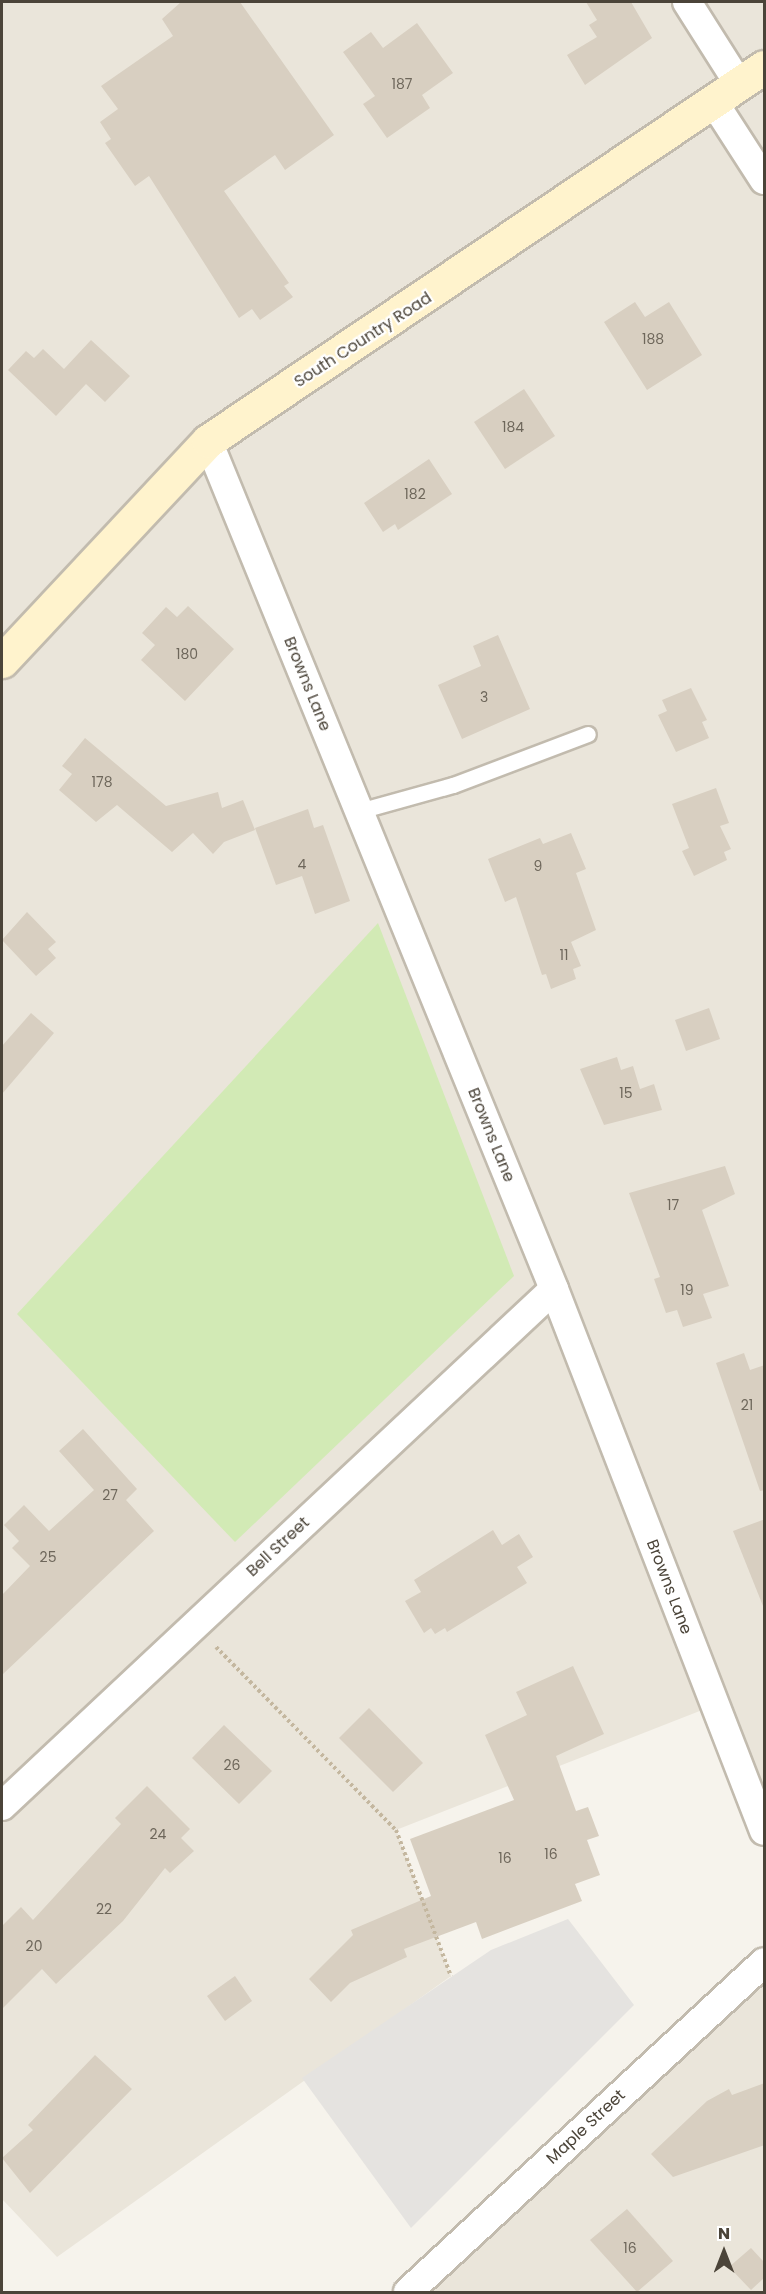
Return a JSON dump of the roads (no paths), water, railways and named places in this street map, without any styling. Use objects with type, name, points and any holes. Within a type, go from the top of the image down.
[{"type":"main road","name":"South Country Road","points":[[2,661],[208,441],[390,324],[739,84]]},
{"type":"street","points":[[687,2],[739,84],[765,180]]},
{"type":"street","name":"Browns Lane","points":[[208,441],[554,1289],[765,1831]]},
{"type":"street","name":"Bell Street","points":[[2,1806],[554,1289]]},
{"type":"street","name":"Maple Street","points":[[408,2292],[765,1962]]},
{"type":"lane","points":[[359,810],[453,785],[588,734]]}]
